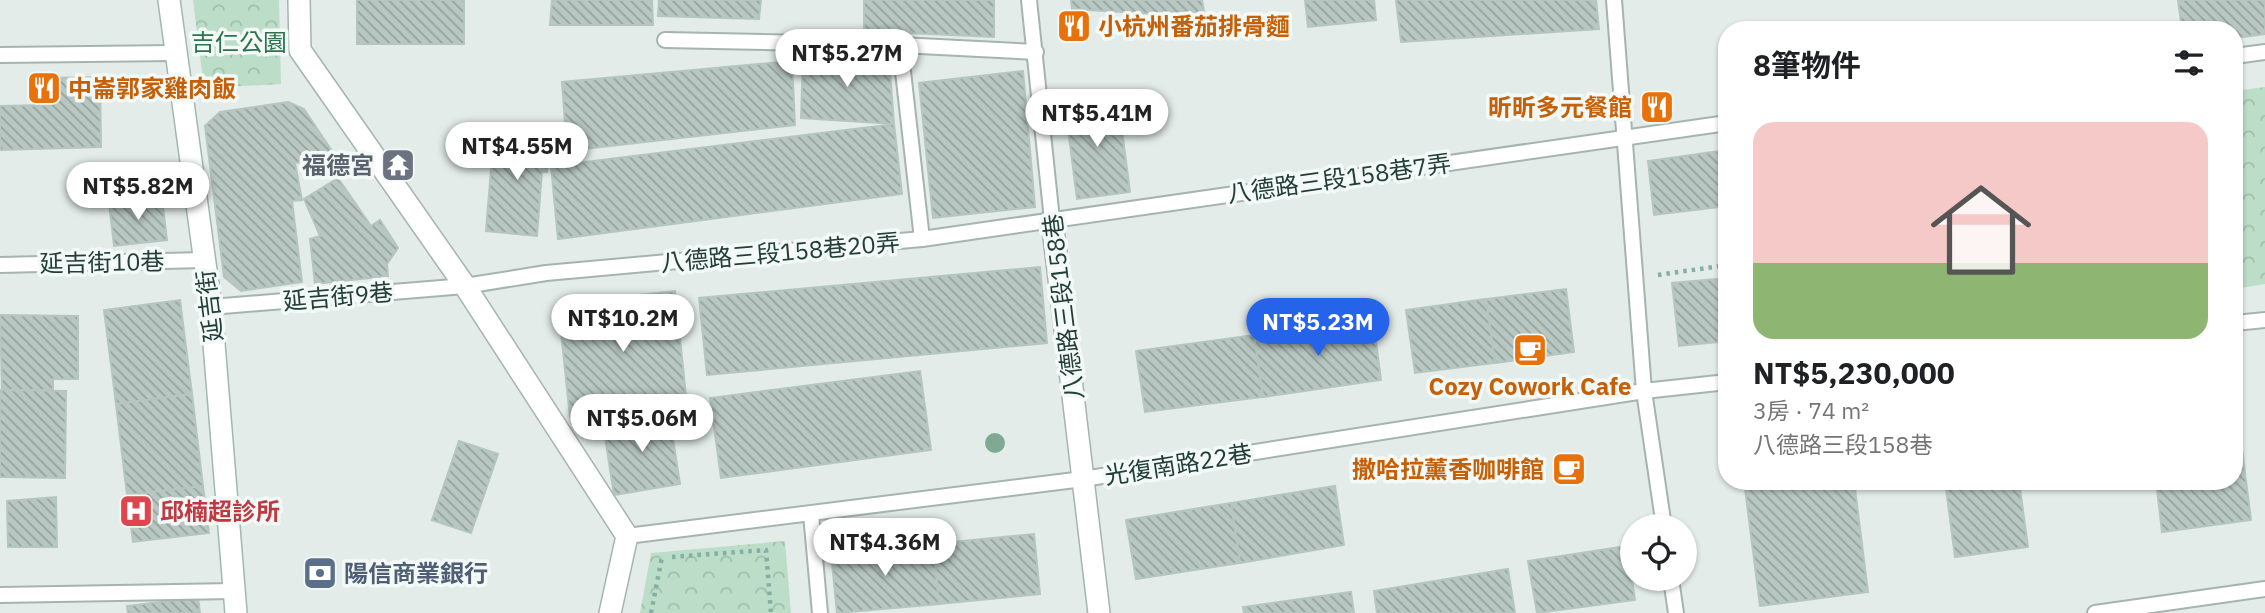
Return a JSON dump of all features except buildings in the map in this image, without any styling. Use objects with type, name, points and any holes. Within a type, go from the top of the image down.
[{"type":"street","name":"延吉街","points":[[169,0],[211,307],[236,613]]},
{"type":"street","points":[[299,0],[300,50],[465,286],[627,536],[610,613]]},
{"type":"street","name":"八德路三段158巷","points":[[1052,220],[1099,613]]},
{"type":"lane","name":"八德路三段158巷","points":[[1029,0],[1052,220]]},
{"type":"lane","points":[[1614,0],[1644,391],[1662,514]]},
{"type":"lane","points":[[664,40],[900,45],[1036,52]]},
{"type":"lane","points":[[900,45],[922,239]]},
{"type":"lane","points":[[2243,55],[2265,52]]},
{"type":"lane","points":[[0,55],[175,53]]},
{"type":"lane","name":"八德路三段158巷7弄","points":[[1052,220],[1718,124]]},
{"type":"lane","name":"八德路三段158巷20弄","points":[[465,286],[545,273],[922,239],[1052,220]]},
{"type":"lane","name":"延吉街10巷","points":[[0,265],[204,260]]},
{"type":"lane","name":"延吉街9巷","points":[[211,307],[465,286]]},
{"type":"lane","points":[[2243,322],[2265,320]]},
{"type":"lane","name":"光復南路22巷","points":[[627,536],[1083,479],[1644,391],[1718,383]]},
{"type":"lane","points":[[811,514],[820,613]]},
{"type":"lane","points":[[2095,613],[2265,589]]},
{"type":"lane","points":[[0,595],[234,591]]},
{"type":"lane","points":[[1673,591],[1676,613]]},
{"type":"path","points":[[1636,278],[1718,266]]},
{"type":"path","points":[[651,613],[662,557],[766,550],[771,613]]},
{"type":"green space","name":"吉仁公園","points":[[193,0],[279,0],[281,84],[204,88]]},
{"type":"green space","points":[[2265,87],[2265,284],[2243,288],[2243,90]]},
{"type":"green space","points":[[785,541],[791,613],[640,613],[651,553]]},
{"type":"place","name":"小杭州番茄排骨麵","points":[[1074,26]]},
{"type":"place","name":"中崙郭家雞肉飯","points":[[44,88]]},
{"type":"place","name":"昕昕多元餐館","points":[[1657,107]]},
{"type":"place","name":"福德宮","points":[[398,165]]},
{"type":"place","name":"Cozy Cowork Cafe","points":[[1530,350]]},
{"type":"place","name":"撒哈拉薰香咖啡館","points":[[1569,469]]},
{"type":"place","name":"邱楠超診所","points":[[136,511]]},
{"type":"place","name":"陽信商業銀行","points":[[320,573]]}]
